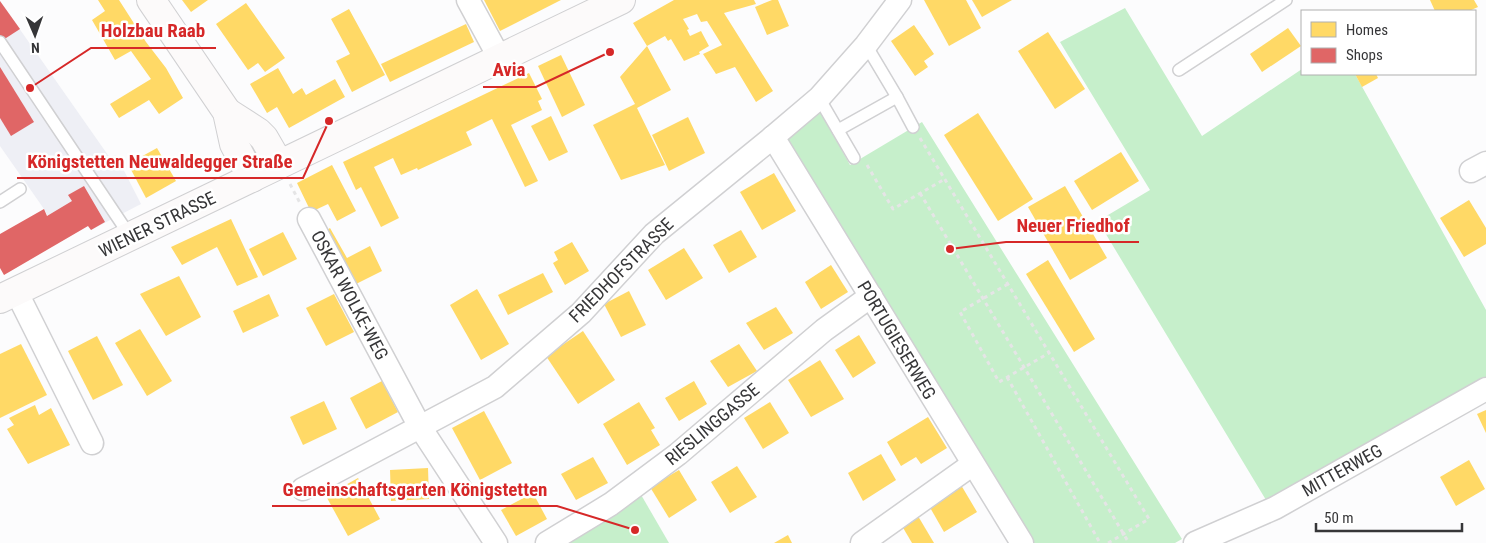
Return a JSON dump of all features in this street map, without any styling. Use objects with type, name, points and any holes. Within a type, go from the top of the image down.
[{"type":"main road","points":[[151,0],[227,112],[234,144],[252,178]]},
{"type":"main road","name":"WIENER STRASSE","points":[[8,295],[621,0]]},
{"type":"main road","points":[[227,112],[258,132],[264,138],[279,164]]},
{"type":"street","points":[[468,0],[500,59]]},
{"type":"street","name":"FRIEDHOFSTRASSE","points":[[303,488],[494,387],[581,312],[654,234],[819,98],[866,45],[900,0]]},
{"type":"street","name":"PORTUGIESERWEG","points":[[773,137],[1022,543]]},
{"type":"street","name":"OSKAR WOLKE-WEG","points":[[309,219],[420,427],[496,543]]},
{"type":"street","name":"WIENER STRASSE","points":[[8,295],[92,444]]},
{"type":"street","name":"RIESLINGGASSE","points":[[548,543],[611,504],[678,454],[824,330],[871,296]]},
{"type":"street","name":"MITTERWEG","points":[[1195,543],[1275,508],[1486,389]]},
{"type":"street","points":[[862,543],[973,464]]},
{"type":"lane","points":[[1179,70],[1286,0]]},
{"type":"lane","points":[[0,42],[130,236]]},
{"type":"lane","points":[[866,45],[897,96],[913,127]]},
{"type":"lane","points":[[838,130],[897,96]]},
{"type":"lane","points":[[819,98],[854,158]]},
{"type":"lane","points":[[0,202],[20,189]]},
{"type":"path","points":[[913,127],[1149,518],[1108,543]]},
{"type":"path","points":[[865,163],[892,209],[945,179]]},
{"type":"path","name":"OSKAR WOLKE-WEG","points":[[279,164],[309,219]]},
{"type":"path","points":[[920,193],[1129,543]]},
{"type":"path","points":[[1008,284],[960,312],[999,382],[1049,353]]},
{"type":"path","points":[[1007,377],[1100,543]]},
{"type":"shaded area","points":[[0,1],[110,158],[116,155],[141,204],[91,230],[88,226],[62,241],[44,209],[0,146]]},
{"type":"green space","points":[[1125,8],[1202,136],[1301,70],[1301,75],[1356,75],[1486,310],[1486,386],[1269,505],[1098,221],[1150,190],[1060,42]]},
{"type":"green space","points":[[820,110],[850,165],[922,122],[1182,539],[1175,543],[1029,543],[784,135]]},
{"type":"green space","points":[[640,493],[669,543],[561,543]]},
{"type":"building: Homes","points":[[98,0],[119,0],[146,42],[166,68],[183,98],[159,114],[149,100],[119,118],[110,104],[151,79],[131,51],[115,60],[92,20],[105,11]]},
{"type":"building: Homes","points":[[182,0],[208,0],[191,12]]},
{"type":"building: Homes","points":[[484,0],[561,0],[500,31]]},
{"type":"building: Homes","points":[[674,0],[754,0],[756,4],[724,13],[773,91],[756,102],[735,67],[716,74],[703,54],[722,45],[707,21],[701,22],[697,14],[683,19],[689,29],[687,30],[690,36],[701,31],[709,46],[699,52],[700,54],[684,61],[671,39],[668,41],[665,36],[647,46],[633,23]]},
{"type":"building: Homes","points":[[772,0],[778,0],[789,26],[767,35],[755,7]]},
{"type":"building: Homes","points":[[924,0],[966,0],[981,28],[949,46]]},
{"type":"building: Homes","points":[[972,0],[1012,0],[982,17]]},
{"type":"building: Homes","points":[[1430,0],[1474,0],[1478,7],[1471,10],[1435,10]]},
{"type":"building: Homes","points":[[246,3],[285,58],[265,72],[258,63],[248,70],[216,24]]},
{"type":"building: Homes","points":[[349,9],[385,75],[352,92],[336,61],[350,54],[331,19]]},
{"type":"building: Homes","points":[[466,24],[474,42],[390,82],[381,64]]},
{"type":"building: Homes","points":[[914,25],[934,54],[924,61],[928,67],[915,76],[891,41]]},
{"type":"building: Homes","points":[[1288,28],[1301,46],[1262,72],[1250,54]]},
{"type":"building: Homes","points":[[1048,32],[1085,89],[1055,109],[1018,51]]},
{"type":"building: Homes","points":[[647,46],[671,90],[637,108],[665,165],[621,180],[593,125],[635,104],[620,77]]},
{"type":"building: Homes","points":[[561,55],[585,105],[562,117],[538,66]]},
{"type":"building: Homes","points":[[278,68],[293,94],[302,88],[306,95],[335,79],[345,97],[289,128],[277,107],[267,113],[250,84]]},
{"type":"building: Homes","points":[[529,73],[542,99],[538,101],[542,110],[511,125],[538,181],[525,187],[492,119],[466,132],[472,145],[418,170],[417,168],[401,175],[393,158],[374,167],[399,218],[381,227],[361,187],[356,190],[343,162]]},
{"type":"building: Homes","points":[[1356,75],[1376,75],[1378,78],[1362,87]]},
{"type":"building: Homes","points":[[978,113],[1033,199],[998,221],[944,135]]},
{"type":"building: Homes","points":[[551,116],[568,152],[549,161],[531,126]]},
{"type":"building: Homes","points":[[688,117],[705,153],[669,171],[652,135]]},
{"type":"building: Homes","points":[[157,148],[176,181],[146,198],[128,164]]},
{"type":"building: Homes","points":[[1121,152],[1139,181],[1092,210],[1074,181]]},
{"type":"building: Homes","points":[[332,165],[356,211],[337,221],[328,204],[311,212],[297,183]]},
{"type":"building: Homes","points":[[774,173],[796,211],[762,230],[740,192]]},
{"type":"building: Homes","points":[[1065,186],[1107,258],[1070,280],[1028,207]]},
{"type":"building: Homes","points":[[1469,200],[1486,228],[1486,244],[1464,257],[1440,218]]},
{"type":"building: Homes","points":[[231,219],[258,277],[237,286],[217,247],[182,265],[171,247]]},
{"type":"building: Homes","points":[[330,228],[347,258],[370,246],[382,271],[350,287],[320,235]]},
{"type":"building: Homes","points":[[741,230],[757,257],[729,273],[713,245]]},
{"type":"building: Homes","points":[[283,232],[297,259],[263,276],[249,249]]},
{"type":"building: Homes","points":[[572,242],[589,271],[565,285],[553,263],[558,260],[554,252]]},
{"type":"building: Homes","points":[[684,248],[703,278],[666,300],[648,270]]},
{"type":"building: Homes","points":[[1048,260],[1095,339],[1074,352],[1026,274]]},
{"type":"building: Homes","points":[[831,265],[848,292],[821,309],[805,282]]},
{"type":"building: Homes","points":[[543,273],[553,292],[508,315],[498,295]]},
{"type":"building: Homes","points":[[179,276],[201,317],[166,336],[140,294]]},
{"type":"building: Homes","points":[[477,289],[509,344],[481,360],[450,305]]},
{"type":"building: Homes","points":[[629,291],[646,325],[621,337],[604,304]]},
{"type":"building: Homes","points":[[269,294],[279,316],[243,333],[233,311]]},
{"type":"building: Homes","points":[[334,294],[354,332],[326,346],[306,308]]},
{"type":"building: Homes","points":[[776,307],[793,333],[764,350],[746,323]]},
{"type":"building: Homes","points":[[140,329],[172,381],[147,396],[115,343]]},
{"type":"building: Homes","points":[[583,331],[615,380],[578,404],[546,356]]},
{"type":"building: Homes","points":[[859,335],[876,363],[853,378],[835,350]]},
{"type":"building: Homes","points":[[97,336],[123,385],[93,400],[68,351]]},
{"type":"building: Homes","points":[[21,344],[47,395],[0,418],[0,354]]},
{"type":"building: Homes","points":[[739,344],[757,371],[728,387],[710,361]]},
{"type":"building: Homes","points":[[820,360],[844,399],[811,417],[788,380]]},
{"type":"building: Homes","points":[[382,381],[398,412],[366,429],[350,398]]},
{"type":"building: Homes","points":[[694,381],[707,404],[679,421],[665,398]]},
{"type":"building: Homes","points":[[324,401],[337,429],[303,445],[290,417]]},
{"type":"building: Homes","points":[[639,402],[655,428],[651,430],[660,445],[627,465],[603,424]]},
{"type":"building: Homes","points":[[770,402],[789,433],[763,449],[744,418]]},
{"type":"building: Homes","points":[[35,405],[39,415],[51,408],[70,445],[28,464],[7,429],[14,425],[9,418]]},
{"type":"building: Homes","points":[[1486,410],[1486,433],[1477,414]]},
{"type":"building: Homes","points":[[484,411],[512,463],[480,480],[452,428]]},
{"type":"building: Homes","points":[[928,417],[947,448],[921,464],[916,457],[901,466],[887,442]]},
{"type":"building: Homes","points":[[881,454],[896,480],[863,501],[848,473]]},
{"type":"building: Homes","points":[[593,457],[608,483],[576,500],[561,474]]},
{"type":"building: Homes","points":[[1469,460],[1485,489],[1456,506],[1440,477]]},
{"type":"building: Homes","points":[[737,466],[757,497],[730,513],[711,482]]},
{"type":"building: Homes","points":[[428,468],[429,499],[391,501],[390,470]]},
{"type":"building: Homes","points":[[679,470],[697,500],[669,518],[650,487]]},
{"type":"building: Homes","points":[[358,478],[380,519],[348,536],[326,496]]},
{"type":"building: Homes","points":[[961,485],[977,512],[944,532],[928,504]]},
{"type":"building: Homes","points":[[533,493],[547,519],[516,536],[501,510]]},
{"type":"building: Homes","points":[[918,516],[934,543],[912,543],[902,526]]},
{"type":"building: Homes","points":[[788,535],[792,543],[774,543]]},
{"type":"building: Shops","points":[[0,1],[20,29],[3,40],[0,35]]},
{"type":"building: Shops","points":[[0,67],[34,122],[11,136],[0,118]]},
{"type":"building: Shops","points":[[84,186],[105,222],[91,230],[88,226],[4,275],[0,268],[0,234],[44,209],[47,216],[72,201],[68,195]]},
{"type":"place","name":"Avia","points":[[610,52]]},
{"type":"place","name":"Holzbau Raab","points":[[30,88]]},
{"type":"place","name":"Königstetten Neuwaldegger Straße","points":[[329,121]]},
{"type":"place","name":"Neuer Friedhof","points":[[950,249]]},
{"type":"place","name":"Gemeinschaftsgarten Königstetten","points":[[635,530]]}]
